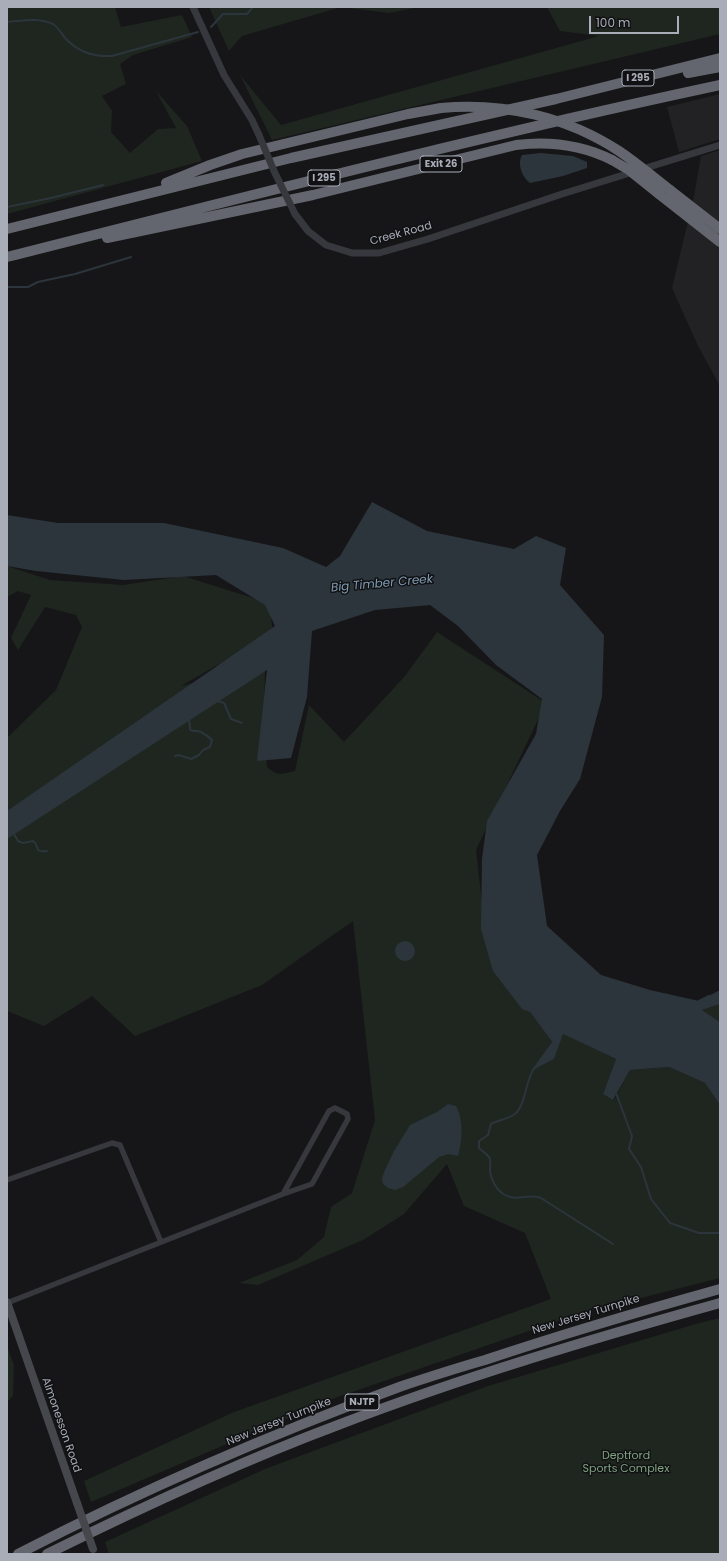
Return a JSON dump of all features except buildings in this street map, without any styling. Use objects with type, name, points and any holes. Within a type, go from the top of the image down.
[{"type":"highway","name":"I 295","points":[[7,229],[345,145],[556,99],[720,58]]},
{"type":"highway","points":[[556,99],[720,67]]},
{"type":"highway","points":[[642,102],[720,80]]},
{"type":"highway","name":"I 295","points":[[7,258],[381,164],[720,85]]},
{"type":"highway","points":[[119,200],[170,182],[226,159],[408,114],[441,108],[468,107],[504,109],[531,114],[563,123],[594,137],[613,148],[720,229]]},
{"type":"highway","name":"Exit 26","points":[[7,258],[313,195],[516,145],[540,143],[564,145],[590,151],[612,160],[629,170],[720,242]]},
{"type":"highway","name":"New Jersey Turnpike","points":[[18,1554],[83,1520],[143,1492],[278,1434],[403,1386],[584,1327],[720,1289]]},
{"type":"highway","name":"NJTP","points":[[47,1554],[229,1469],[338,1425],[482,1373],[619,1331],[720,1304]]},
{"type":"main road","name":"Almonesson Road","points":[[7,1302],[94,1552]]},
{"type":"street","name":"Creek Road","points":[[194,7],[224,75],[252,120],[295,214],[308,231],[326,245],[352,253],[379,253],[428,239],[555,196],[720,145]]},
{"type":"street","points":[[7,1302],[312,1184],[348,1119],[347,1114],[335,1108],[329,1111],[283,1194]]},
{"type":"street","points":[[7,1180],[112,1143],[120,1145],[161,1242]]},
{"type":"shaded area","points":[[720,94],[720,139],[679,152],[667,107]]},
{"type":"shaded area","points":[[720,150],[720,386],[698,346],[672,288],[694,196],[701,156]]},
{"type":"green space","points":[[7,7],[115,7],[121,27],[182,15],[192,37],[133,55],[120,64],[126,84],[102,96],[112,111],[111,132],[130,153],[158,129],[176,128],[156,91],[187,126],[202,161],[7,214]]},
{"type":"green space","points":[[209,7],[341,7],[242,36],[229,51]]},
{"type":"green space","points":[[341,7],[420,7],[389,13]]},
{"type":"green space","points":[[547,7],[720,7],[720,34],[272,140],[240,75],[281,125],[599,36],[560,31]]},
{"type":"green space","points":[[7,566],[50,580],[123,585],[183,576],[269,603],[273,633],[181,686],[265,665],[264,725],[267,767],[280,774],[295,771],[309,705],[344,742],[405,676],[437,632],[546,703],[476,850],[487,946],[530,1012],[552,1042],[532,1070],[554,1059],[562,1033],[616,1059],[603,1094],[614,1100],[630,1070],[669,1067],[705,1083],[720,1105],[720,1278],[578,1314],[332,1399],[91,1502],[84,1481],[234,1412],[551,1299],[525,1233],[464,1206],[447,1164],[404,1214],[363,1240],[258,1285],[239,1283],[297,1260],[324,1237],[331,1207],[352,1193],[375,1120],[353,921],[262,985],[135,1036],[92,996],[44,1026],[7,1011],[7,738],[56,690],[82,627],[76,615],[45,607],[18,650],[11,638],[31,595],[18,591],[7,597]]},
{"type":"green space","points":[[720,1004],[720,1022],[702,1010]]},
{"type":"green space","name":"Deptford Sports Complex","points":[[720,1318],[720,1554],[109,1554],[105,1542],[265,1469],[488,1386]]},
{"type":"green space","points":[[7,1349],[14,1365],[13,1396],[7,1402]]},
{"type":"water","points":[[541,153],[573,156],[587,162],[587,168],[563,176],[530,183],[521,170],[520,162],[522,155]]},
{"type":"water","name":"Big Timber Creek","points":[[372,502],[427,531],[514,549],[536,536],[566,548],[560,585],[604,635],[602,697],[580,779],[560,811],[537,855],[547,926],[601,975],[650,990],[699,1001],[720,990],[720,1004],[702,1010],[720,1022],[720,1105],[705,1083],[669,1067],[630,1070],[613,1100],[603,1094],[616,1059],[563,1034],[554,1059],[531,1071],[552,1042],[530,1012],[522,1009],[493,971],[481,929],[482,859],[487,821],[536,734],[542,699],[496,665],[458,626],[430,605],[375,610],[312,631],[307,697],[291,758],[257,761],[267,670],[7,839],[7,811],[275,626],[265,605],[216,575],[124,580],[36,571],[7,566],[7,515],[58,523],[164,523],[283,548],[326,567],[340,556]]},
{"type":"water","points":[[405,941],[412,944],[415,951],[412,958],[405,961],[398,958],[395,951],[398,944]]},
{"type":"water","points":[[448,1104],[456,1106],[459,1112],[461,1138],[458,1156],[448,1154],[439,1157],[403,1187],[395,1190],[388,1188],[383,1184],[382,1178],[394,1151],[410,1125],[437,1112]]},
{"type":"waterway","points":[[211,27],[223,14],[247,14],[253,7]]},
{"type":"waterway","points":[[7,22],[30,20],[53,24],[70,43],[80,50],[105,56],[112,56],[198,32]]},
{"type":"waterway","points":[[7,207],[103,185]]},
{"type":"waterway","points":[[7,287],[28,287],[38,282],[75,274],[131,257]]},
{"type":"waterway","points":[[217,701],[224,703],[231,719],[242,723]]},
{"type":"waterway","points":[[175,756],[179,755],[191,759],[199,755],[203,750],[210,747],[212,740],[201,732],[191,731],[189,719]]},
{"type":"waterway","points":[[14,834],[18,841],[23,843],[33,841],[38,850],[47,851]]},
{"type":"waterway","points":[[697,1002],[709,996]]},
{"type":"waterway","points":[[535,1067],[529,1079],[524,1099],[519,1110],[512,1116],[491,1124],[488,1135],[479,1141],[479,1148],[490,1159],[490,1172],[492,1180],[496,1187],[505,1195],[514,1198],[532,1196],[541,1198],[613,1244]]},
{"type":"waterway","points":[[616,1093],[632,1136],[629,1149],[641,1167],[651,1199],[670,1223],[699,1233],[720,1233]]}]
